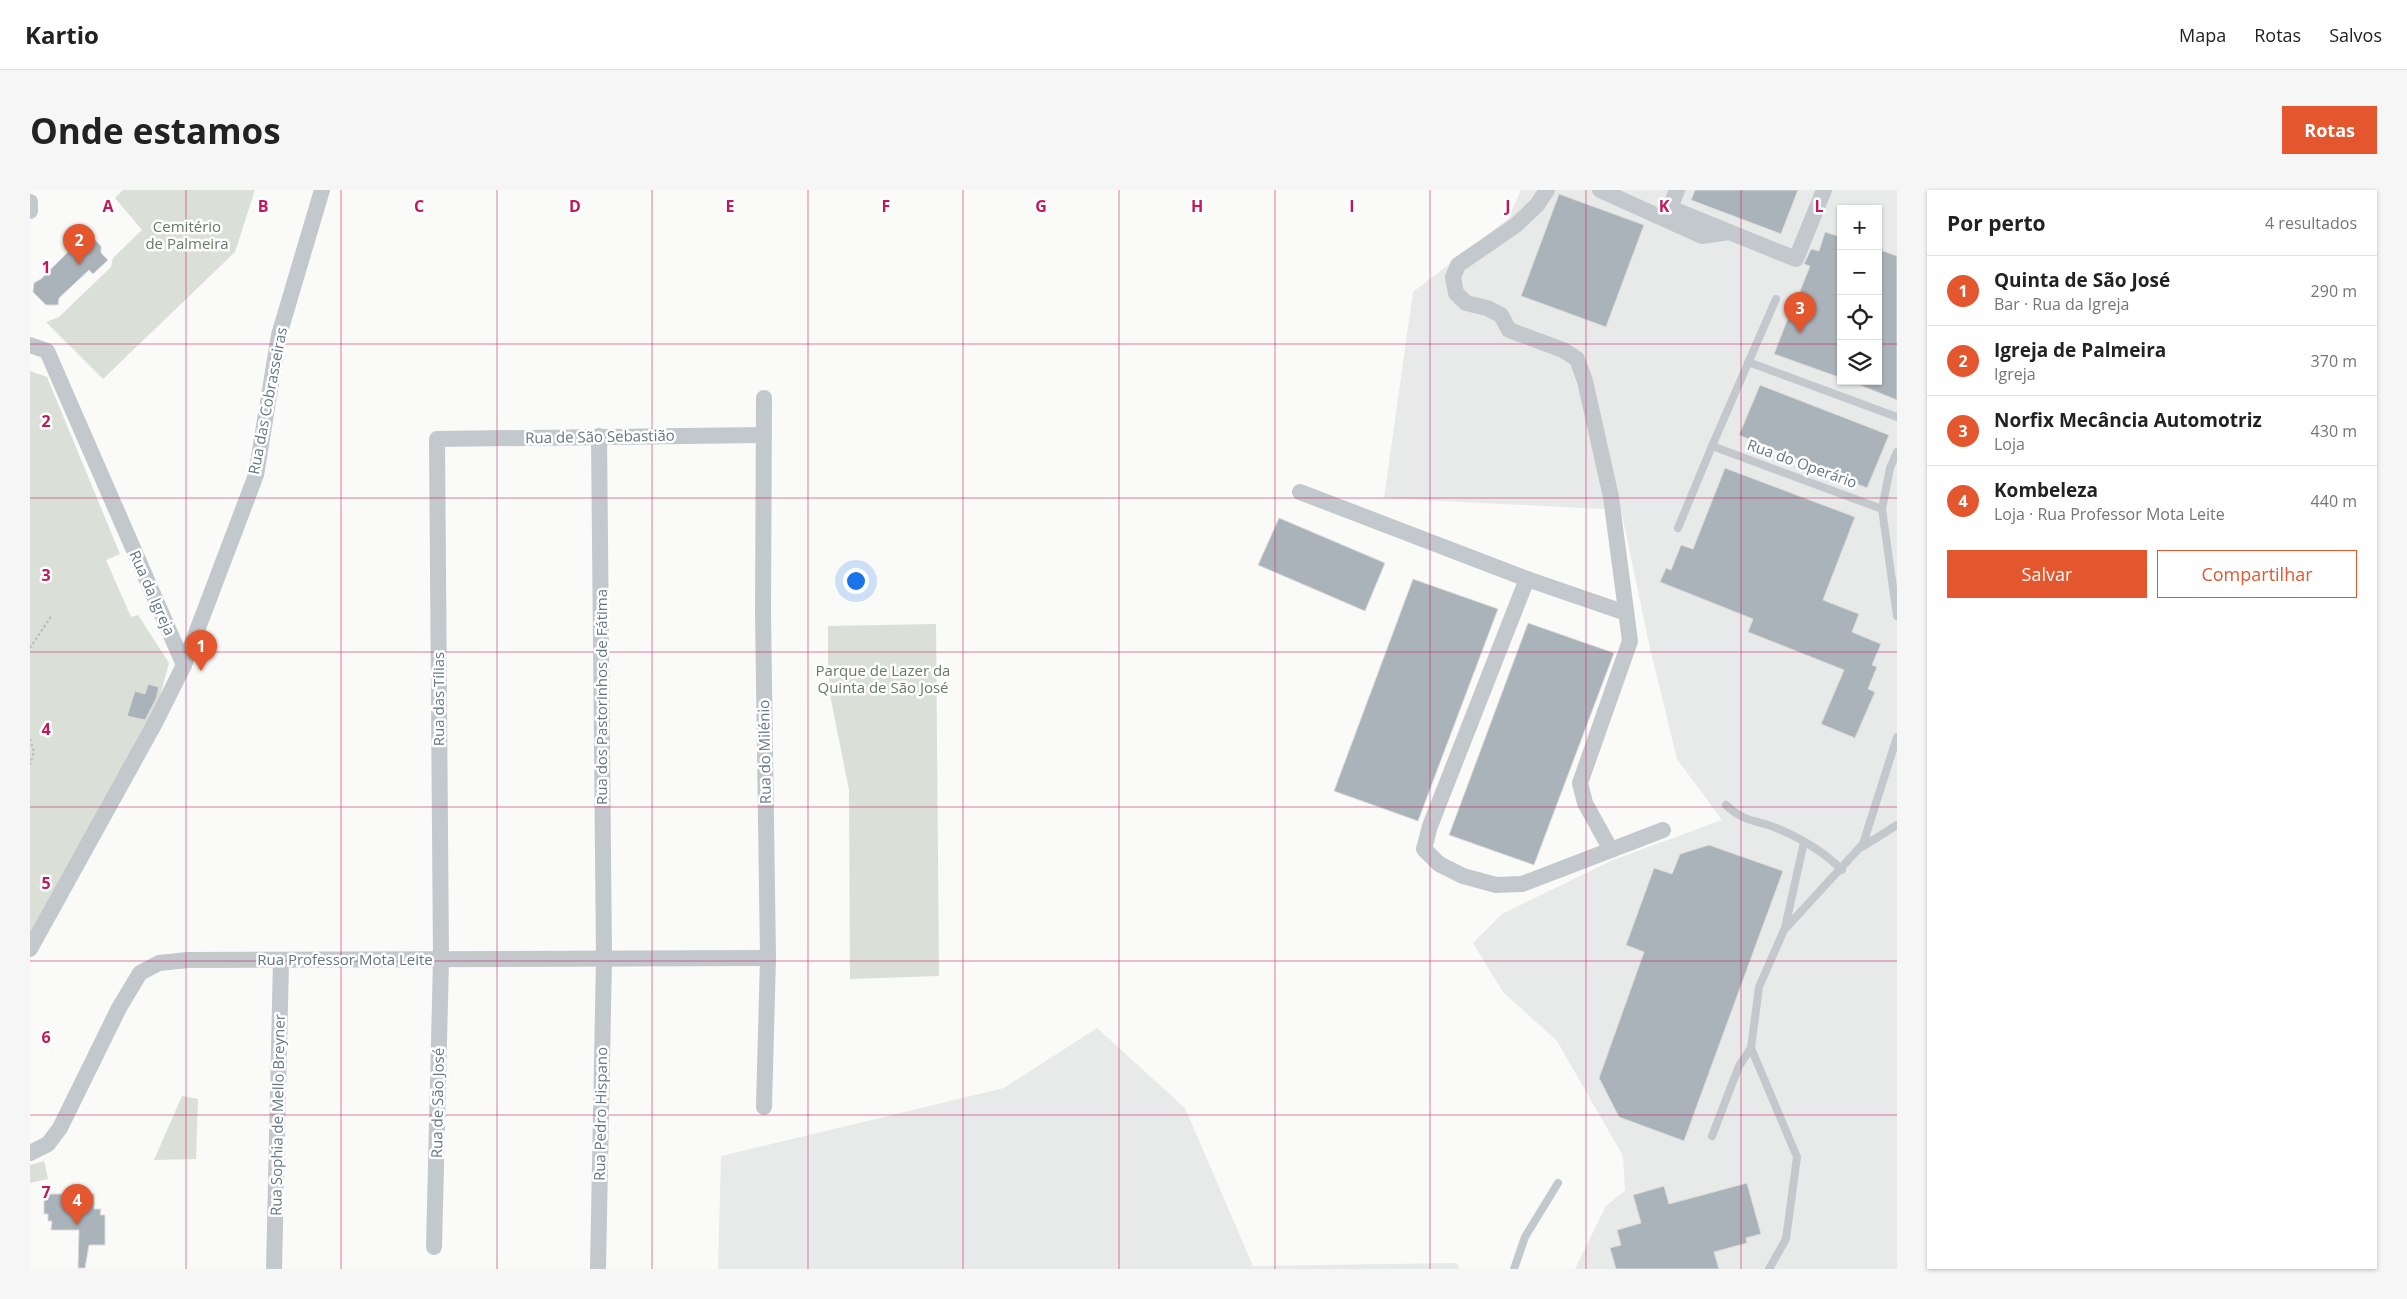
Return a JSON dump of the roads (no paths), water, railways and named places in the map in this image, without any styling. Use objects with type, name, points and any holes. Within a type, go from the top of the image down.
[{"type":"street","name":"Rua das Cobrasseiras","points":[[184,665],[256,476],[279,335],[322,190]]},
{"type":"street","points":[[1547,190],[1537,205],[1516,225],[1458,265],[1453,277],[1456,293],[1466,304],[1487,308],[1501,315],[1509,330],[1563,350],[1577,359],[1585,381],[1611,497],[1630,641],[1627,655],[1580,783],[1585,803],[1611,850]]},
{"type":"street","points":[[1600,190],[1702,236],[1729,232]]},
{"type":"street","points":[[1677,190],[1670,208],[1796,259],[1824,190]]},
{"type":"street","name":"Rua da Igreja","points":[[30,345],[47,351],[184,665]]},
{"type":"street","name":"Rua do Milénio","points":[[764,398],[763,621],[768,958],[764,1107]]},
{"type":"street","name":"Rua de São Sebastião","points":[[437,439],[764,435]]},
{"type":"street","name":"Rua dos Pastorinhos de Fátima","points":[[600,436],[604,958]]},
{"type":"street","name":"Rua das Tílias","points":[[437,439],[441,960]]},
{"type":"street","points":[[1300,492],[1527,579],[1626,613]]},
{"type":"street","points":[[1527,579],[1430,826],[1424,849],[1439,864],[1463,876],[1496,885],[1522,884],[1663,830]]},
{"type":"street","points":[[30,949],[155,723],[184,665]]},
{"type":"street","name":"Rua Pedro Hispano","points":[[598,1269],[604,958]]},
{"type":"street","name":"Rua Professor Mota Leite","points":[[30,1153],[48,1144],[60,1128],[119,1008],[140,974],[160,963],[188,960],[768,958]]},
{"type":"street","name":"Rua de São José","points":[[434,1247],[441,960]]},
{"type":"street","name":"Rua Sophia de Mello Breyner","points":[[274,1269],[281,961]]},
{"type":"lane","points":[[1678,528],[1776,299]]},
{"type":"lane","points":[[1748,362],[1897,417]]},
{"type":"lane","name":"Rua do Operário","points":[[1712,446],[1882,509]]},
{"type":"lane","points":[[1897,452],[1890,468],[1882,509],[1897,616]]},
{"type":"lane","points":[[1784,930],[1842,870],[1864,844],[1897,737]]},
{"type":"lane","points":[[1726,805],[1738,817],[1780,829],[1804,842],[1825,854],[1842,870]]},
{"type":"lane","points":[[1860,848],[1897,825]]},
{"type":"lane","points":[[1712,1136],[1739,1066],[1751,1048],[1760,987],[1784,930],[1804,842]]},
{"type":"lane","points":[[1751,1048],[1797,1157],[1786,1239],[1769,1269]]},
{"type":"lane","points":[[1514,1269],[1525,1237],[1558,1183]]},
{"type":"place","name":"Igreja de Palmeira","points":[[79,265]]},
{"type":"place","name":"Norfix Mecância Automotriz","points":[[1800,333]]},
{"type":"place","name":"Quinta de São José","points":[[201,671]]},
{"type":"place","name":"Kombeleza","points":[[77,1225]]},
{"type":"park label","name":"Cemitério de Palmeira","points":[[187,236]]},
{"type":"park label","name":"Parque de Lazer da Quinta de São José","points":[[883,680]]}]
